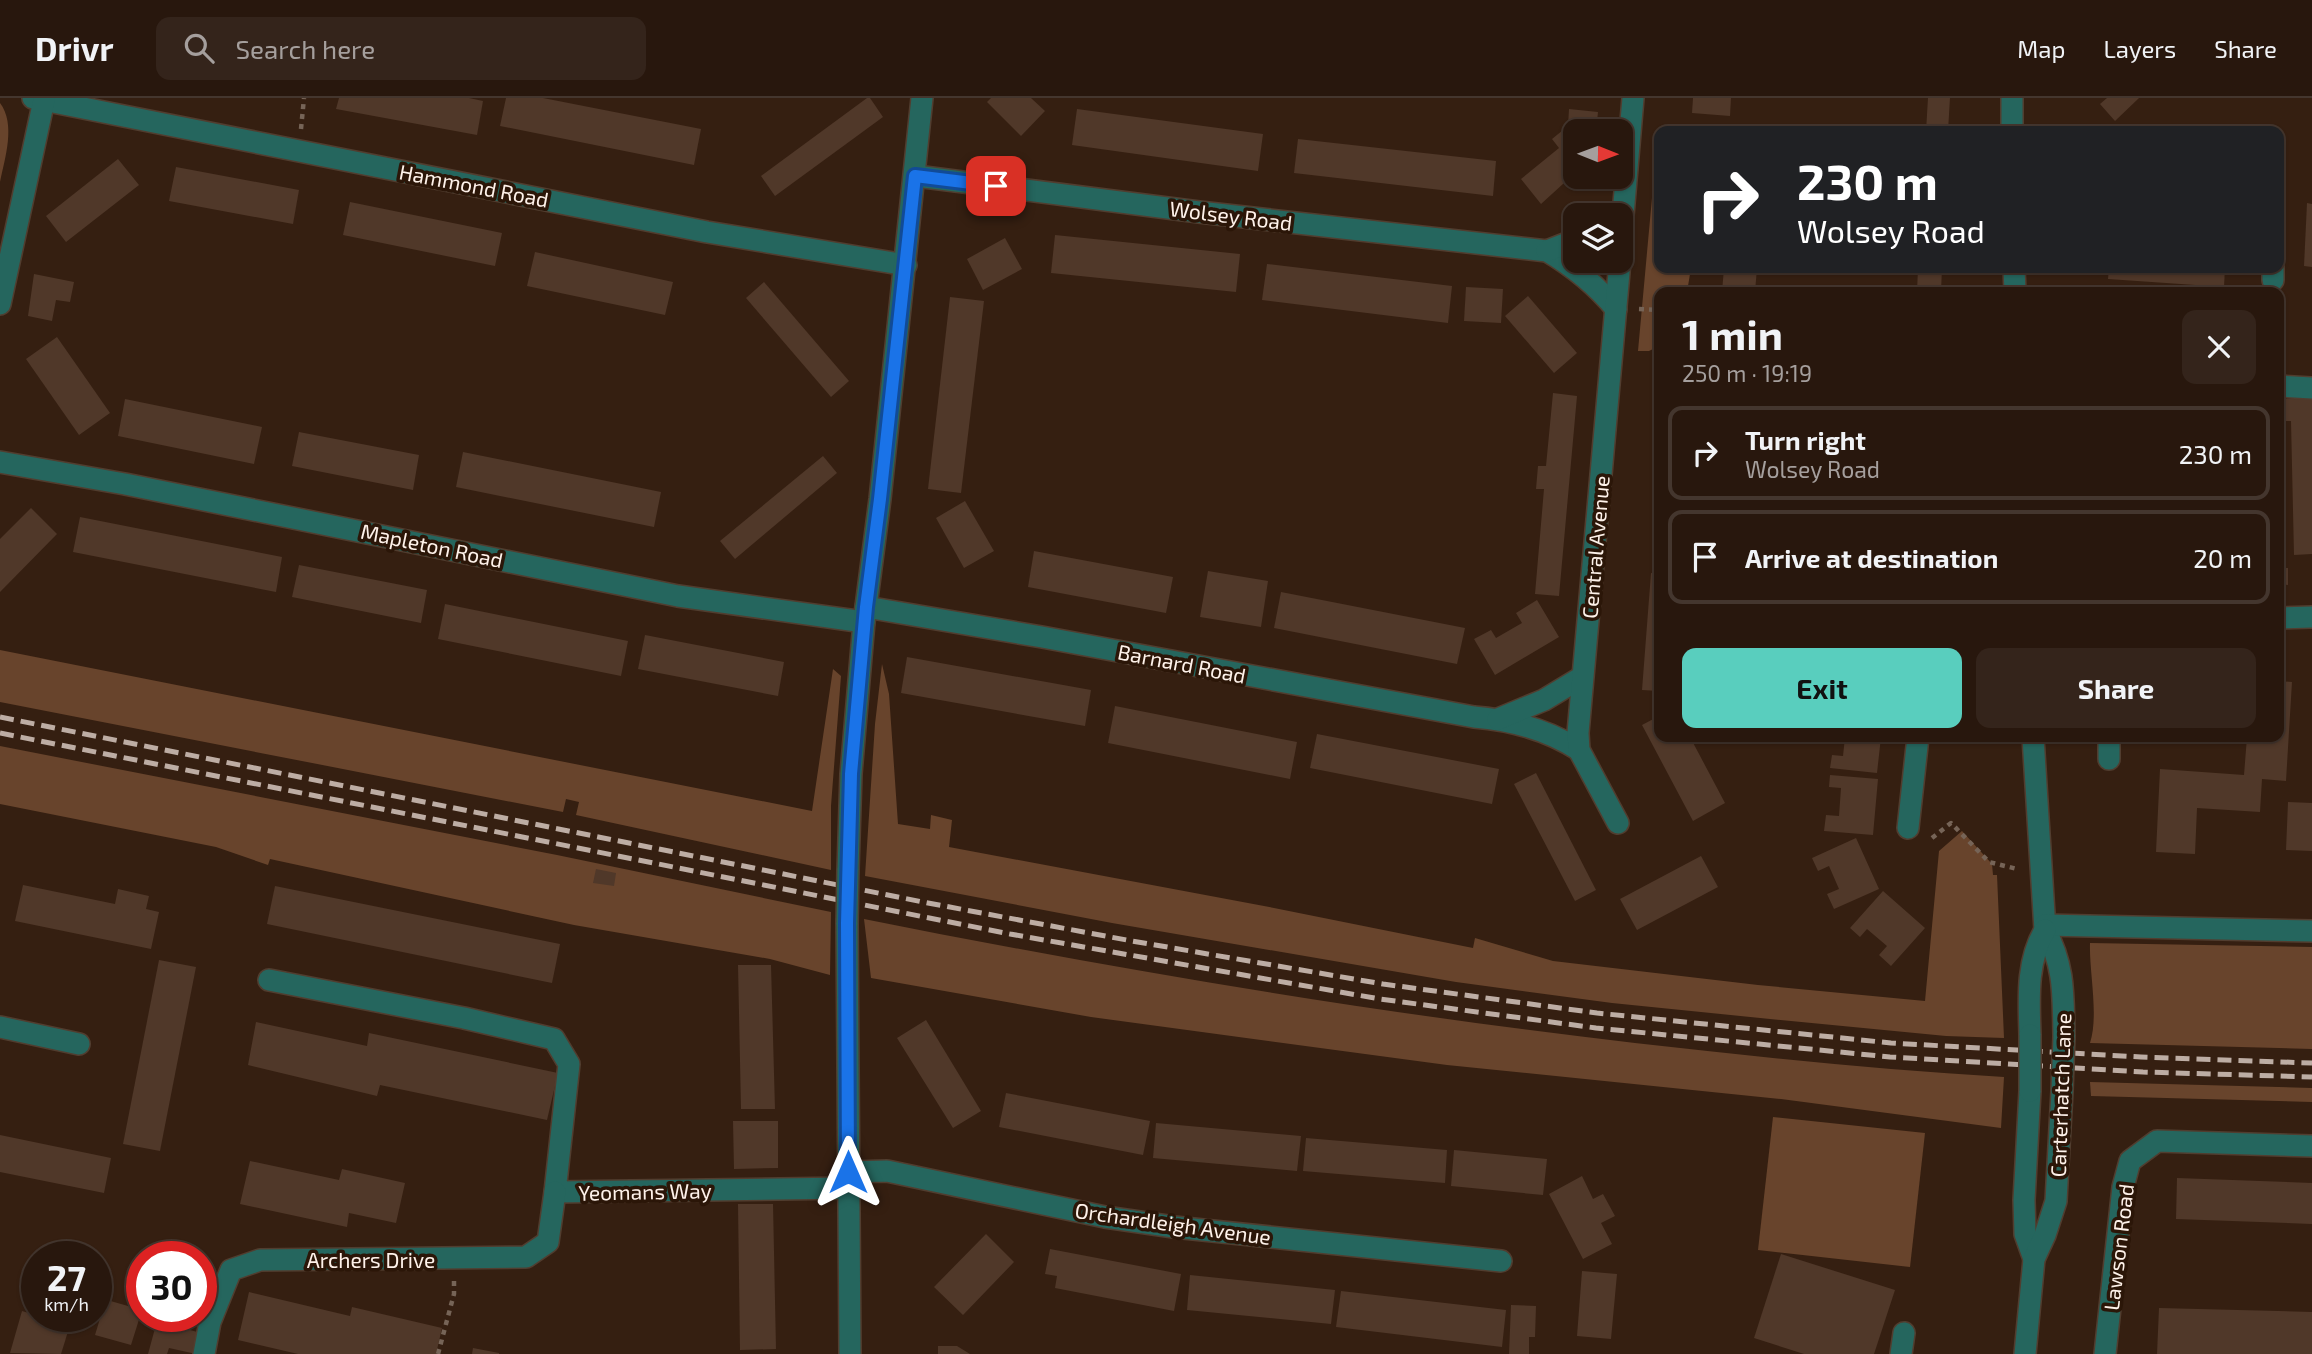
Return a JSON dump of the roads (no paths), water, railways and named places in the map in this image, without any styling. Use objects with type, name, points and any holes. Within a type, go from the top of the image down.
[{"type":"street","points":[[850,1354],[847,923],[851,774],[865,614],[906,265],[922,98]]},
{"type":"street","points":[[1619,203],[1633,98]]},
{"type":"street","points":[[2012,98],[2012,126]]},
{"type":"street","points":[[0,304],[38,99]]},
{"type":"street","name":"Hammond Road","points":[[38,99],[707,232],[906,265]]},
{"type":"street","name":"Wolsey Road","points":[[915,176],[1547,251],[1585,277],[1616,309]]},
{"type":"street","name":"Wolsey Road","points":[[1547,251],[1563,245]]},
{"type":"street","name":"Central Avenue","points":[[1618,823],[1579,750],[1579,714],[1619,273]]},
{"type":"street","points":[[2284,386],[2312,388]]},
{"type":"street","name":"Mapleton Road","points":[[0,462],[125,484],[678,596],[865,614]]},
{"type":"street","name":"Barnard Road","points":[[865,614],[1042,636],[1474,717],[1498,719],[1546,732],[1579,750]]},
{"type":"street","points":[[2284,618],[2312,617]]},
{"type":"street","name":"Barnard Road","points":[[1498,719],[1544,700],[1582,677]]},
{"type":"street","points":[[1908,828],[1918,742]]},
{"type":"street","name":"Carterhatch Lane","points":[[2025,1354],[2034,1259],[2045,1236],[2056,1201],[2064,1036],[2063,976],[2045,928],[2033,742]]},
{"type":"street","points":[[2109,742],[2109,759]]},
{"type":"street","points":[[2045,928],[2312,931]]},
{"type":"street","name":"Carterhatch Lane","points":[[2034,1259],[2025,1234],[2024,1200],[2030,1091],[2029,980],[2038,942],[2045,928]]},
{"type":"street","name":"Yeomans Way","points":[[269,980],[464,1018],[554,1039],[569,1064],[555,1192],[848,1180]]},
{"type":"street","points":[[0,1027],[79,1044]]},
{"type":"street","name":"Lawson Road","points":[[2105,1354],[2123,1187],[2130,1161],[2157,1141],[2312,1146]]},
{"type":"street","name":"Orchardleigh Avenue","points":[[848,1180],[887,1171],[1105,1217],[1174,1227],[1501,1261]]},
{"type":"street","name":"Archers Drive","points":[[204,1354],[210,1322],[231,1270],[260,1260],[526,1257],[548,1242],[555,1192]]},
{"type":"railway","points":[[0,717],[928,903],[1383,984],[1597,1013],[1891,1043],[2141,1057],[2312,1063]]},
{"type":"railway","points":[[0,733],[1010,934],[1380,999],[1596,1028],[1890,1057],[2143,1072],[2312,1077]]}]
